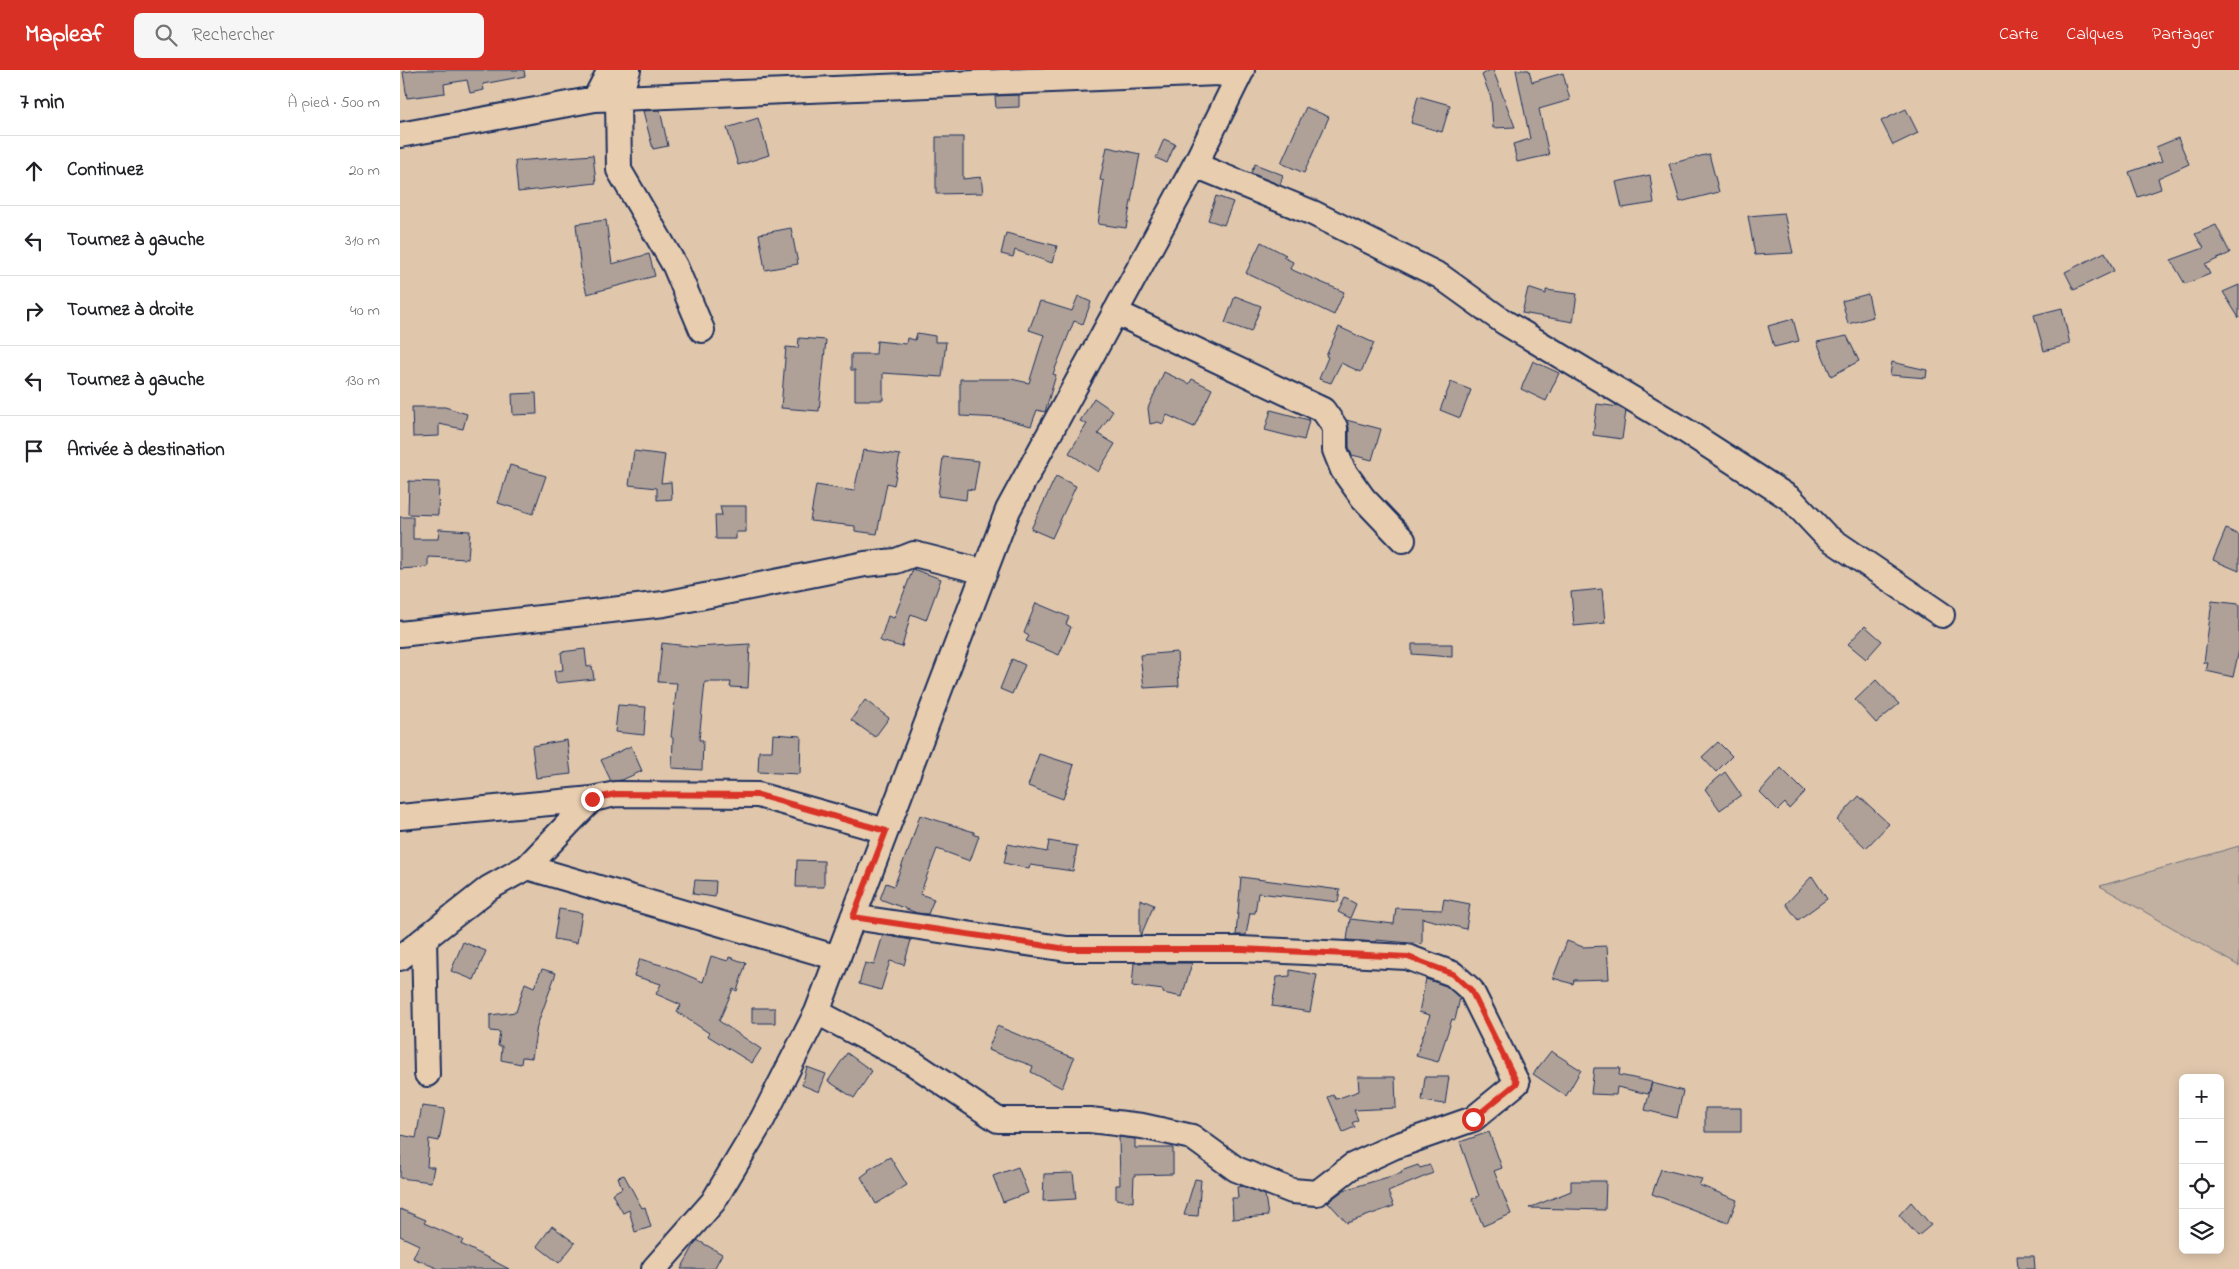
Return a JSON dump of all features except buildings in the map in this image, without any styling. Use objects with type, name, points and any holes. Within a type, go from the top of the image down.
[{"type":"street","points":[[610,70],[607,99],[619,170],[675,266],[702,330]]},
{"type":"street","points":[[607,99],[628,70]]},
{"type":"street","points":[[400,135],[607,99],[1218,73],[1239,74],[1195,165],[1008,510],[817,1012],[762,1120],[713,1202],[654,1269]]},
{"type":"street","points":[[1195,165],[1313,213],[1440,276],[1504,322],[1686,431],[1791,499],[1826,536],[1942,615]]},
{"type":"street","points":[[1115,312],[1323,410],[1336,427],[1336,450],[1342,470],[1364,498],[1403,540]]},
{"type":"street","points":[[400,634],[664,604],[865,564],[896,561],[914,554],[985,572]]},
{"type":"street","points":[[400,817],[592,799],[616,794],[758,795],[886,831]]},
{"type":"street","points":[[400,958],[489,888],[527,867],[592,799]]},
{"type":"street","points":[[527,867],[838,958]]},
{"type":"street","points":[[817,1012],[913,1063],[998,1120],[1090,1120],[1142,1126],[1192,1137],[1236,1169],[1292,1192],[1317,1193],[1352,1166],[1385,1151],[1473,1119],[1517,1083],[1471,990],[1453,974],[1408,957],[1241,949],[1067,949],[853,917]]},
{"type":"street","points":[[424,940],[426,1074]]},
{"type":"shaded area","points":[[2239,846],[2239,966],[2100,886]]},
{"type":"route","points":[[592,799],[616,794],[758,795],[886,831],[853,917],[1067,949],[1241,949],[1408,957],[1453,974],[1471,990],[1517,1083],[1473,1119]]}]
